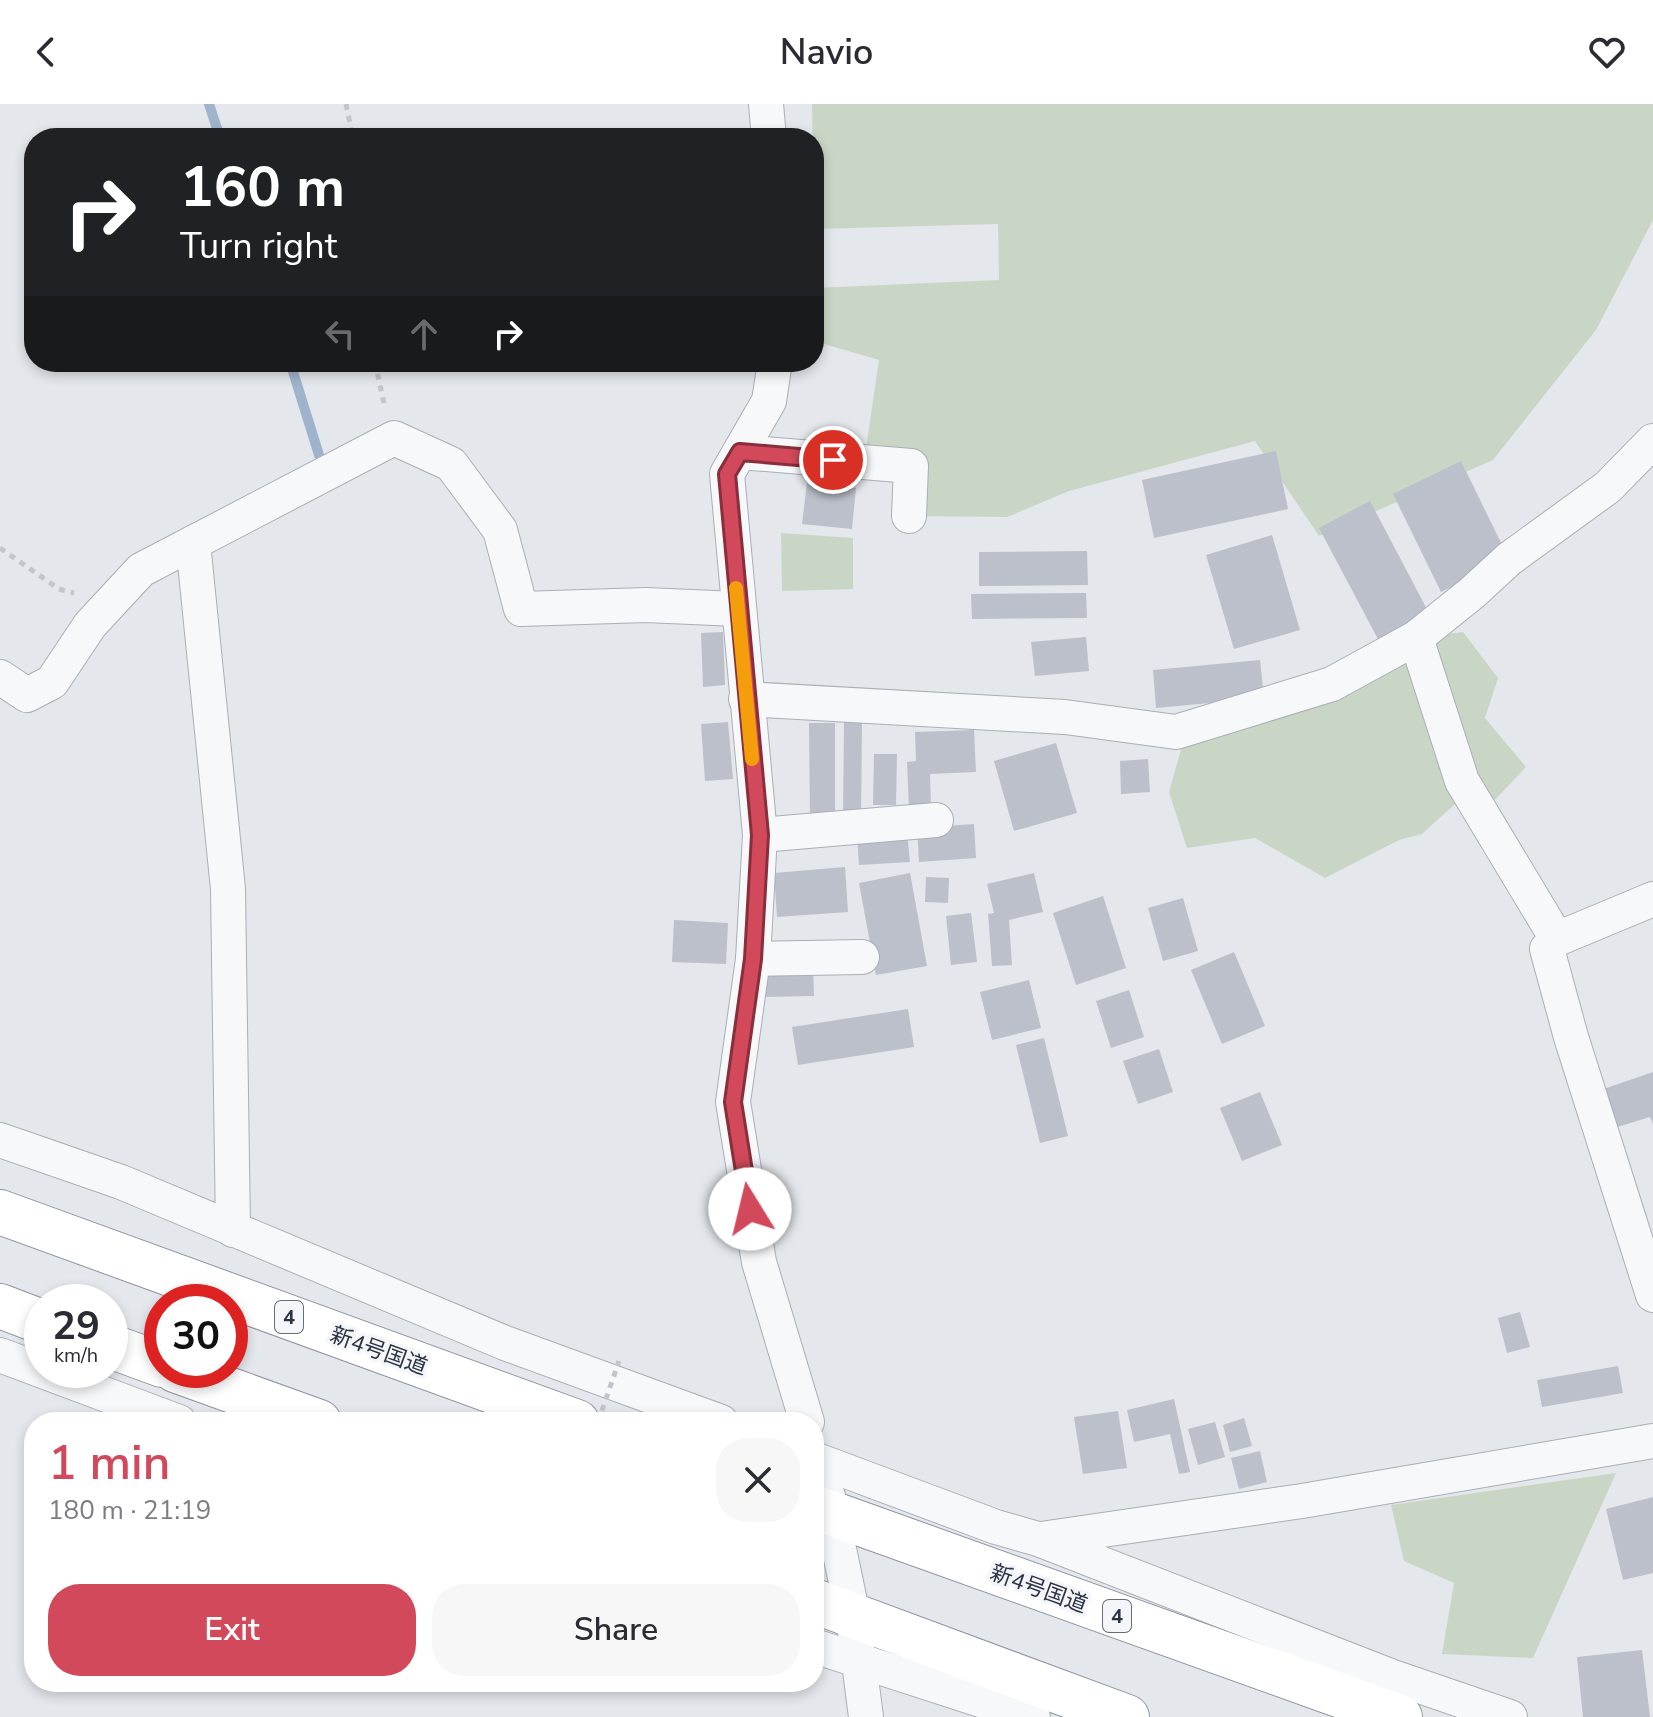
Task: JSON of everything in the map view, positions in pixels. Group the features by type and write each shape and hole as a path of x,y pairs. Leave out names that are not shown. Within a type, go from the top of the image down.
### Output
{"highway":[{"name":"新4号国道","path":"0,1212 550,1412"},
{"path":"0,1306 24,1315"},
{"path":"225,1388 291,1412"},
{"name":"新4号国道","path":"824,1511 1400,1717"},
{"path":"834,1608 1127,1717"}],"street":[{"path":"766,104 768,128"},
{"path":"773,372 769,401 727,474 760,835 753,959 733,1102 759,1262 804,1412"},
{"path":"0,677 27,695 52,682 90,625 141,570 394,438 451,464 500,530 521,609 646,605 737,609"},
{"path":"746,699 1065,717 1176,732 1332,684 1416,638 1509,559 1608,487 1653,441"},
{"path":"740,452 911,466 909,516"},
{"path":"193,543 228,889 233,1230"},
{"path":"1416,638 1462,781 1557,939"},
{"path":"760,835 936,820"},
{"path":"1653,899 1557,939 1547,949 1571,1037 1653,1295"},
{"path":"753,959 862,957"},
{"path":"0,1140 121,1182 505,1343 694,1412"},
{"path":"0,1355 152,1412"},
{"path":"1038,1539 1302,1501 1653,1441"},
{"path":"824,1458 996,1527 1038,1539 1393,1677 1510,1717"},
{"path":"824,1520 834,1608 861,1662 866,1717"},
{"path":"824,1649 1033,1717"}],"path":[{"path":"346,104 351,128"},
{"path":"377,372 392,441"},
{"path":"0,548 59,589 109,603"},
{"path":"601,1412 619,1361"}],"green space":[{"path":"812,104 1653,104 1653,220 1596,330 1493,460 1319,536 1255,441 1069,491 1007,517 909,516 910,466 864,462 879,360 824,344 824,288 999,280 998,224 824,229 824,128 812,128"},
{"path":"781,533 853,538 853,589 782,591"},
{"path":"1463,632 1498,678 1485,718 1526,767 1490,805 1468,792 1422,834 1399,840 1325,878 1255,838 1187,848 1169,792 1187,728 1416,638"},
{"path":"1616,1473 1533,1658 1442,1654 1454,1583 1404,1561 1391,1505"}],"building":[{"path":"1276,451 1288,509 1154,538 1142,480"},
{"path":"1461,461 1509,559 1441,592 1393,494"},
{"path":"807,483 856,488 852,529 802,524"},
{"path":"1370,501 1430,615 1379,641 1319,528"},
{"path":"1272,535 1300,630 1234,649 1206,555"},
{"path":"1087,551 1088,585 979,586 979,552"},
{"path":"1086,593 1087,618 972,619 971,594"},
{"path":"723,632 725,685 703,687 701,633"},
{"path":"1086,637 1089,671 1035,676 1031,642"},
{"path":"1260,660 1264,698 1156,708 1153,670"},
{"path":"728,722 733,779 705,781 701,724"},
{"path":"844,722 862,723 861,820 843,819"},
{"path":"809,723 835,723 835,823 810,823"},
{"path":"974,730 976,772 930,774 931,807 909,808 907,762 916,761 915,732"},
{"path":"1056,743 1077,813 1014,831 994,761"},
{"path":"874,754 897,754 896,805 873,805"},
{"path":"1148,759 1150,792 1121,794 1120,761"},
{"path":"974,824 976,858 919,862 917,828"},
{"path":"907,832 910,862 859,865 857,835"},
{"path":"845,867 848,912 777,917 774,873"},
{"path":"910,873 927,966 876,975 859,883"},
{"path":"1034,873 1043,912 1009,920 1012,965 992,966 988,914 994,913 987,884"},
{"path":"926,877 949,878 948,903 925,902"},
{"path":"1103,896 1126,968 1076,985 1053,913"},
{"path":"1183,898 1198,951 1163,961 1148,908"},
{"path":"971,913 977,962 951,965 946,916"},
{"path":"674,920 728,923 726,964 672,962"},
{"path":"1234,952 1265,1026 1222,1044 1191,970"},
{"path":"813,969 814,996 761,997 760,970"},
{"path":"1029,980 1041,1028 992,1040 980,992"},
{"path":"1129,990 1144,1037 1111,1048 1096,1001"},
{"path":"908,1009 914,1047 798,1065 792,1027"},
{"path":"1044,1038 1068,1136 1040,1143 1016,1045"},
{"path":"1159,1049 1173,1092 1138,1104 1123,1061"},
{"path":"1653,1072 1653,1124 1650,1117 1601,1132 1589,1094"},
{"path":"1260,1092 1282,1145 1242,1161 1220,1108"},
{"path":"1520,1312 1530,1347 1507,1353 1498,1318"},
{"path":"1618,1366 1623,1393 1542,1407 1537,1380"},
{"path":"1174,1399 1190,1472 1179,1474 1170,1434 1134,1442 1127,1410"},
{"path":"1118,1411 1127,1468 1083,1474 1074,1417"},
{"path":"1244,1418 1252,1446 1230,1452 1223,1425"},
{"path":"1215,1422 1225,1457 1198,1465 1188,1429"},
{"path":"1260,1451 1267,1482 1239,1489 1231,1458"},
{"path":"1653,1497 1653,1573 1623,1580 1606,1509"},
{"path":"1642,1650 1650,1717 1583,1717 1577,1657"}],"waterway":[{"path":"209,104 217,128"},
{"path":"293,372 319,455"}],"slow traffic":[{"path":"736,588 752,759"}],"route":[{"path":"750,1209 733,1102 753,959 760,835 727,474 740,452 833,460"}]}
